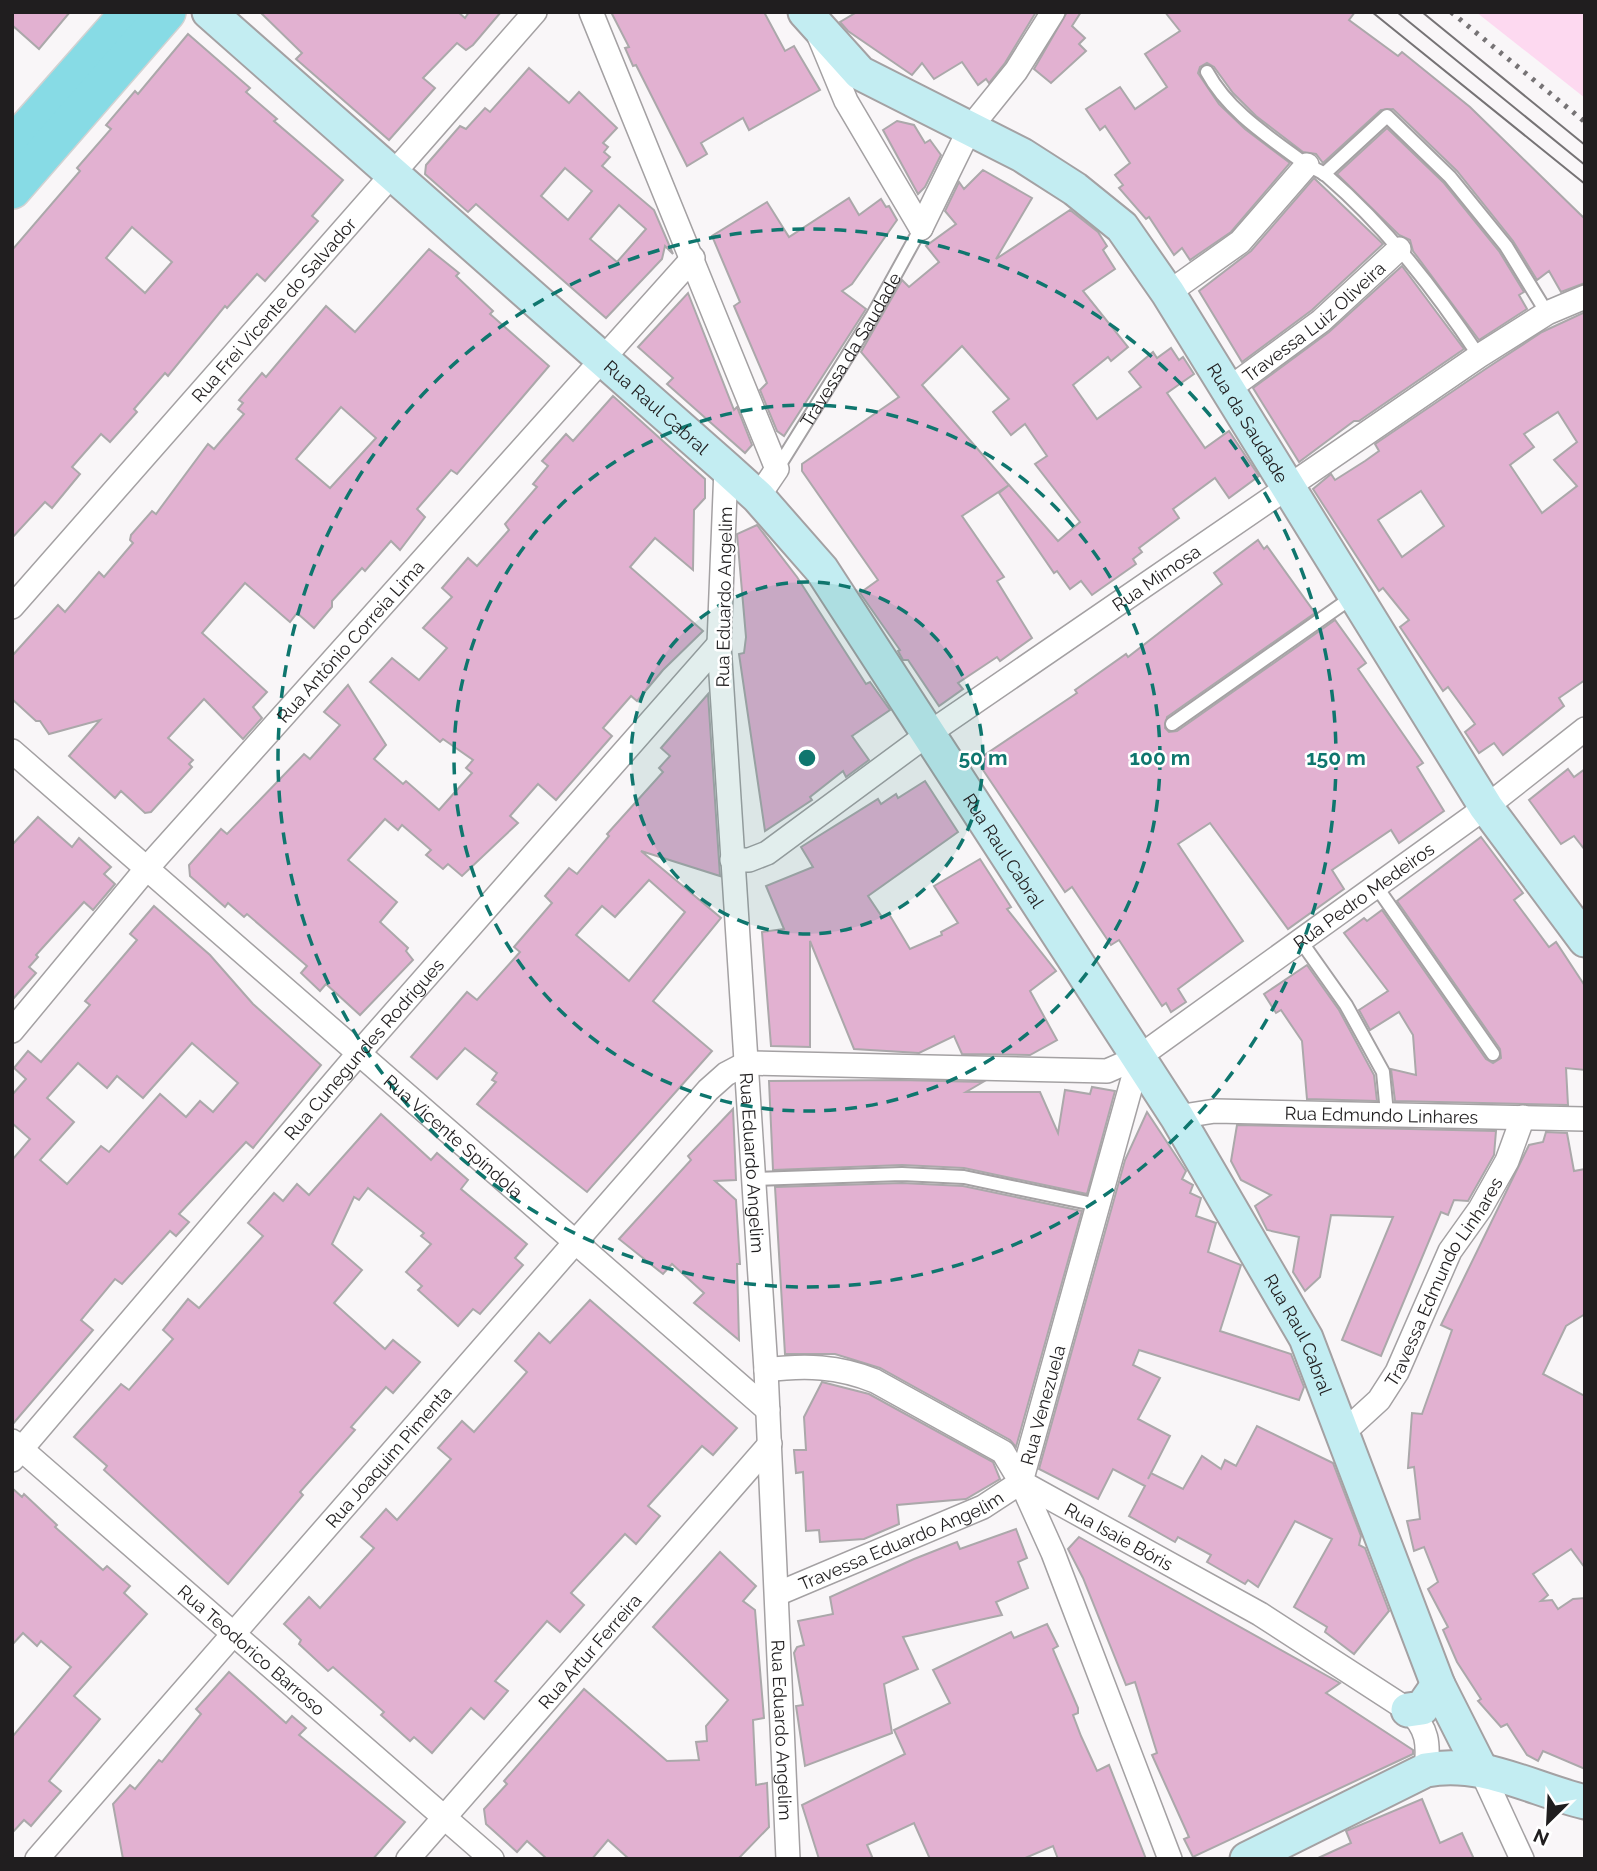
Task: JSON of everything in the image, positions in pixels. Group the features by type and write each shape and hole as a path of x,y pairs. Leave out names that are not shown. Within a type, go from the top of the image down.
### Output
{"main road":[{"path":"12,146 130,12"},
{"path":"12,190 167,12"},
{"name":"Rua Raul Cabral","path":"209,12 758,497 822,570 1177,1117 1306,1338 1438,1685 1480,1768"},
{"name":"Rua da Saudade","path":"810,19 860,73 1022,155 1075,189 1122,227 1168,293 1226,391 1486,807 1585,940"},
{"path":"1408,1710 1422,1708 1438,1685"},
{"path":"1247,1859 1426,1770 1443,1767 1480,1768 1585,1802"}],"street":[{"name":"Rua Frei Vicente do Salvador","path":"12,607 535,12"},
{"path":"590,12 693,258 777,469"},
{"name":"Travessa da Saudade","path":"920,228 970,128 1016,71 1053,12"},
{"path":"810,19 846,101 920,228"},
{"path":"1168,293 1240,242 1316,169"},
{"name":"Travessa Luiz Oliveira","path":"1226,391 1295,343 1365,283 1399,249"},
{"name":"Rua Antônio Correia Lima","path":"12,1031 147,868 693,258"},
{"name":"Rua Mimosa","path":"732,860 749,860 767,853 928,734 1479,356 1546,313 1585,297"},
{"name":"Rua Eduardo Angelim","path":"726,468 719,644 770,1444 784,1855"},
{"name":"Rua Eduardo Angelim","path":"758,497 777,469"},
{"name":"Rua Cunegundes Rodrigues","path":"15,1450 719,644"},
{"name":"Rua Pedro Medeiros","path":"1139,1057 1486,807 1585,729"},
{"name":"Rua Vicente Spíndola","path":"12,751 768,1410"},
{"path":"747,1063 1107,1071 1139,1057"},
{"name":"Rua Venezuela","path":"1139,1057 1021,1482 1054,1553 1170,1859"},
{"name":"Rua Joaquim Pimenta","path":"37,1859 708,1090 726,1074 747,1063"},
{"name":"Rua Edmundo Linhares","path":"1177,1117 1215,1111 1523,1117 1561,1121 1585,1119"},
{"name":"Travessa Edmundo Linhares","path":"1343,1433 1379,1400 1397,1372 1450,1251 1480,1209 1507,1161 1523,1117"},
{"path":"766,1370 801,1365 823,1367 853,1372 875,1381 1003,1452 1021,1482"},
{"name":"Rua Artur Ferreira","path":"408,1859 770,1444"},
{"name":"Rua Teodorico Barroso","path":"15,1450 492,1859"},
{"name":"Travessa Eduardo Angelim","path":"777,1594 983,1507 1021,1482"},
{"name":"Rua Isaie Bóris","path":"1021,1482 1260,1614 1408,1710 1419,1720 1427,1734 1426,1770"},
{"path":"1480,1768 1522,1859"}],"lane":[{"path":"1208,72 1220,95 1316,169 1390,236 1443,301 1479,356"},
{"path":"1316,169 1387,116 1450,177 1498,236 1546,313"},
{"name":"Travessa da Saudade","path":"777,469 873,315 920,228"},
{"path":"1172,724 1354,595"},
{"path":"1376,886 1493,1054"},
{"path":"1300,940 1346,1005 1383,1072 1387,1114"},
{"path":"754,1180 902,1174 964,1177 1098,1205"}],"shaded area":[{"path":"1476,12 1585,12 1585,98"}],"building":[{"path":"12,12 70,12 39,49 12,25"},
{"path":"260,12 458,12 465,18 469,12 501,12 473,45 466,50 457,43 423,78 435,88 389,140 296,59 302,53"},
{"path":"611,12 764,12 785,51 794,46 820,90 749,130 743,118 701,143 707,154 687,166 636,65 633,66 625,48 629,47"},
{"path":"857,12 1036,12 1005,63 989,83 986,79 978,85 962,62 934,79 922,63 912,75 848,31 840,22"},
{"path":"1067,12 1081,12 1072,26 1085,38 1079,44 1086,51 1051,83 1034,69"},
{"path":"1165,12 1355,12 1349,20 1398,56 1402,52 1470,107 1585,219 1585,283 1561,292 1549,271 1537,280 1513,241 1457,171 1393,109 1381,110 1323,163 1316,154 1303,152 1256,116 1233,93 1214,67 1207,63 1200,67 1198,73 1219,104 1245,129 1290,163 1231,232 1190,260 1182,248 1174,255 1149,217 1146,219 1119,188 1123,185 1115,175 1130,163 1105,126 1100,130 1086,109 1120,87 1135,109 1167,87 1145,54 1180,31"},
{"path":"188,34 250,88 246,92 277,119 274,121 343,180 312,216 318,221 265,281 257,274 227,308 225,306 168,376 165,373 134,409 137,412 110,442 101,434 72,467 80,474 52,508 45,502 12,538 12,250 80,171 77,168 111,129 106,125 135,91 138,94","holes":["132,227 172,262 145,293 106,258"]},
{"path":"529,68 569,103 579,92 617,128 603,143 608,147 604,152 610,157 602,166 654,210 673,254 665,246 662,259 606,318 476,204 468,212 425,174 426,165 460,126 466,129 485,108 490,112","holes":["565,168 592,191 568,220 541,196","619,205 646,229 617,262 590,239"]},
{"path":"897,121 914,125 925,143 930,140 941,155 925,187 918,194 883,130"},
{"path":"1387,128 1444,183 1499,251 1524,292 1519,295 1527,309 1479,340 1413,251 1410,240 1399,235 1337,174"},
{"path":"983,170 1032,198 996,259 1070,210 1098,232 1107,246 1103,250 1115,269 1083,291 1128,347 1111,361 1108,357 1073,385 1097,419 1141,387 1129,372 1153,352 1157,358 1171,348 1179,360 1183,357 1194,374 1167,393 1205,448 1229,431 1259,476 1229,498 1215,478 1173,509 1179,518 1139,548 1142,552 1133,559 1136,564 1092,595 1081,581 1070,589 1057,571 1054,573 999,493 1009,485 962,516 1004,577 997,581 1032,638 1000,661 997,657 958,683 963,689 939,706 908,660 903,660 898,651 900,650 860,593 878,580 802,471 802,464 899,397 861,352 902,280 909,287 939,262 926,246 956,224 945,211 959,182 964,189","holes":["962,346 1009,399 993,412 1011,435 1025,424 1047,456 1035,464 1080,522 1058,541 922,385"]},
{"path":"1314,178 1383,244 1312,310 1242,362 1199,291 1251,251"},
{"path":"849,198 859,215 881,199 886,207 889,206 897,220 852,284 842,291 866,309 784,436 777,431 760,390 767,383 734,306 740,302 712,236 767,202 789,237"},
{"path":"429,249 459,273 456,276 493,311 490,314 549,366 457,474 451,470 417,509 425,517 400,550 391,541 365,571 362,568 332,601 332,607 314,628 297,613 290,622 245,583 202,633 267,692 253,707 262,718 243,739 204,699 168,738 193,760 189,764 192,767 151,812 145,813 121,791 115,798 69,756 100,720 49,734 40,721 36,721 12,699 12,656 58,605 65,612 99,572 104,577 133,543 130,540 131,535 152,511 156,514 208,444 214,449 244,414 238,409 243,403 239,400 262,373 266,377 326,306 355,332","holes":["341,407 376,438 330,488 296,459"]},
{"path":"1402,266 1464,349 1359,421 1354,421 1299,462 1253,388 1329,332"},
{"path":"688,293 734,410 737,407 752,445 745,453 667,384 673,378 638,347"},
{"path":"1585,312 1585,680 1559,698 1564,706 1503,755 1494,743 1479,753 1465,732 1475,724 1448,687 1443,691 1400,627 1409,620 1383,588 1379,591 1313,489 1331,474 1335,480 1365,461 1379,451 1375,444 1542,332","holes":["1558,412 1577,442 1554,460 1577,486 1542,513 1510,465 1534,447 1524,434","1421,491 1444,526 1402,557 1378,520"]},
{"path":"613,396 705,479 705,498 694,510 693,570 655,538 630,567 703,631 663,670 637,701 631,696 603,728 612,736 556,800 538,784 510,816 518,823 462,876 448,864 443,869 426,855 431,850 402,825 398,830 385,819 348,860 397,902 380,922 408,948 406,951 413,960 360,1015 326,984 320,991 301,973 307,966 247,914 244,917 228,903 225,907 190,876 189,865 221,829 227,834 304,754 310,759 340,725 324,712 348,685 386,745 374,759 403,784 406,781 439,810 472,773 466,768 473,760 443,739 440,742 370,682 392,658 419,680 447,648 423,628 452,597 442,588 468,558 477,566 509,530 505,524 537,487 533,484 548,466 542,461 566,434 573,441"},
{"path":"757,525 797,577 866,684 870,682 890,710 852,736 869,760 846,777 843,771 810,797 812,800 765,831 739,654 744,653 746,637 737,534"},
{"path":"1258,540 1264,549 1267,546 1315,613 1167,717 1165,728 1169,732 1177,731 1335,620 1366,663 1358,669 1423,763 1417,767 1444,811 1399,843 1391,830 1332,870 1344,889 1288,929 1210,823 1178,844 1243,941 1178,989 1186,1002 1171,1012 1166,1003 1162,1006 1119,940 1111,945 1072,887 1065,892 979,764 985,759 983,756 1077,693 1075,690 1126,654 1128,657 1222,584 1214,573"},
{"path":"708,694 720,876 641,851 721,918 653,1001 712,1051 587,1192 477,1104 496,1082 492,1080 497,1073 465,1048 437,1079 411,1057 467,992 477,1000 520,952 514,947 552,903 545,896 569,868 577,874 609,836 607,834 663,772 659,768 670,756 661,748","holes":["649,880 685,912 629,981 576,935 602,906 615,917"]},
{"path":"1568,769 1574,777 1585,769 1585,850 1574,836 1561,844 1529,800"},
{"path":"925,781 958,832 868,896 882,917 889,914 910,949 942,935 941,932 958,923 934,886 980,859 1011,907 1007,909 1056,971 1030,991 1057,1040 1030,1055 962,1054 954,1036 919,1053 854,1049 810,941 810,1047 771,1046 762,932 784,929 766,886 813,867 801,847 878,799 881,804 896,794 898,798"},
{"path":"38,817 72,847 79,838 111,867 104,874 115,884 93,910 84,902 36,955 38,957 29,967 36,973 12,1000 12,845"},
{"path":"1481,837 1523,893 1514,900 1549,947 1556,942 1585,986 1585,1070 1566,1068 1568,1105 1395,1101 1391,1069 1416,1075 1413,1035 1399,1012 1370,1030 1359,1010 1388,991 1344,933 1364,918 1367,921 1382,910 1486,1059 1493,1063 1501,1058 1500,1049 1397,901"},
{"path":"154,906 210,955 253,1004 321,1065 253,1148 246,1142 179,1214 189,1222 176,1236 170,1231 122,1284 115,1279 81,1320 93,1330 12,1425 12,1160 30,1139 12,1123 12,1095 26,1079 14,1068 28,1051 41,1062 90,1005 85,1001 137,940 130,934","holes":["192,1043 238,1083 213,1112 200,1101 186,1117 160,1094 109,1152 101,1146 67,1184 40,1160 74,1122 47,1098 78,1063 107,1088 117,1076 143,1098"]},
{"path":"1307,965 1339,1010 1374,1075 1377,1101 1307,1099 1302,1041 1281,1010 1276,1013 1264,994"},
{"path":"769,1081 983,1082 966,1092 1040,1092 1058,1133 1065,1090 1090,1094 1092,1087 1115,1091 1087,1194 964,1168 902,1165 773,1170"},
{"path":"733,1109 736,1180 715,1181 736,1200 740,1264 737,1264 739,1340 694,1303 704,1293 672,1264 663,1274 619,1239 691,1160 688,1156"},
{"path":"1147,1112 1186,1171 1182,1179 1193,1185 1190,1193 1201,1198 1196,1216 1216,1223 1208,1252 1241,1265 1220,1331 1291,1354 1304,1387 1299,1400 1139,1350 1133,1365 1160,1378 1138,1419 1170,1436 1151,1473 1183,1489 1202,1456 1221,1469 1225,1460 1236,1466 1257,1426 1333,1463 1361,1536 1359,1545 1365,1548 1389,1611 1354,1654 1325,1632 1327,1627 1294,1607 1332,1539 1295,1521 1258,1587 1248,1580 1245,1584 1207,1562 1211,1555 1178,1537 1175,1542 1129,1516 1145,1486 1113,1469 1098,1499 1039,1469 1125,1160"},
{"path":"381,1114 431,1160 437,1153 468,1180 461,1189 527,1244 515,1258 523,1265 480,1314 473,1309 458,1326 418,1290 422,1286 406,1272 431,1244 421,1236 424,1233 368,1188 359,1200 354,1197 332,1244 362,1270 334,1303 385,1349 393,1340 420,1362 393,1393 386,1387 351,1427 355,1430 300,1492 303,1495 228,1584 104,1470 107,1466 74,1437 121,1384 129,1390 173,1339 163,1330 188,1299 199,1308 263,1236 248,1223 274,1193 283,1201 297,1184 309,1195"},
{"path":"1237,1125 1496,1131 1494,1155 1468,1201 1454,1200 1448,1215 1441,1212 1381,1356 1342,1340 1393,1217 1331,1215 1320,1277 1305,1291 1293,1272 1299,1237 1267,1230 1255,1206 1271,1195 1241,1180 1231,1161"},
{"path":"1546,1132 1567,1133 1574,1171 1585,1169 1585,1314 1566,1326 1543,1374 1585,1396 1585,1568 1571,1549 1533,1574 1548,1595 1541,1601 1552,1600 1558,1609 1573,1599 1585,1598 1585,1769 1543,1751 1538,1761 1527,1755 1507,1724 1501,1727 1478,1701 1481,1699 1457,1662 1443,1630 1448,1627 1428,1589 1438,1582 1424,1547 1414,1551 1407,1521 1420,1519 1414,1467 1408,1468 1412,1413 1422,1414 1452,1330 1441,1325 1529,1145 1543,1142"},
{"path":"902,1183 963,1186 1082,1211 1016,1447 1010,1440 880,1368 835,1354 785,1354 775,1187"},
{"path":"590,1300 737,1428 713,1455 702,1446 648,1506 660,1516 636,1544 625,1534 571,1593 584,1605 560,1632 547,1621 495,1681 508,1691 484,1719 471,1708 432,1753 414,1737 410,1741 381,1715 384,1712 333,1667 328,1671 299,1644 301,1640 284,1624 309,1597 320,1608 374,1548 361,1537 386,1509 397,1520 451,1459 438,1448 462,1421 474,1432 527,1372 515,1361 539,1333 550,1343"},
{"path":"822,1382 869,1394 993,1462 1000,1479 966,1499 897,1505 899,1524 864,1539 820,1542 819,1530 806,1531 803,1472 796,1473 794,1450 806,1450 804,1417"},
{"path":"12,1488 22,1497 24,1494 57,1525 55,1527 103,1570 107,1566 130,1586 124,1593 147,1614 74,1696 100,1719 49,1781 61,1791 31,1826 24,1820 12,1833 12,1737 71,1667 41,1641 37,1646 23,1633 12,1645"},
{"path":"1016,1529 1027,1558 1018,1562 1028,1588 996,1602 1002,1615 903,1637 918,1669 884,1684 892,1733 805,1766 796,1706 803,1705 794,1653 797,1647 804,1645 798,1621 833,1614 830,1597 914,1559 957,1542 960,1549"},
{"path":"1079,1537 1340,1683 1326,1693 1413,1750 1413,1754 1193,1857 1184,1839 1189,1837 1152,1755 1157,1753 1135,1682 1126,1685 1083,1578 1068,1549"},
{"path":"720,1552 756,1586 743,1601 755,1610 764,1718 753,1720 756,1785 767,1783 769,1827 738,1859 629,1859 608,1840 592,1859 547,1859 527,1841 517,1852 486,1824 484,1809 507,1784 504,1781 584,1689 667,1761 699,1760 696,1742 707,1741 706,1726 728,1700 653,1627"},
{"path":"1047,1624 1058,1646 1053,1649 1054,1652 1078,1708 1078,1713 1073,1715 1081,1736 1097,1771 1109,1765 1146,1859 1058,1859 1053,1846 1023,1859 930,1859 914,1823 867,1845 873,1859 819,1859 802,1805 905,1754 894,1730 950,1703 933,1670 1011,1632 1014,1638"},
{"path":"229,1672 286,1723 292,1716 306,1728 299,1735 405,1822 373,1859 123,1859 113,1804 130,1785 135,1789 159,1760 162,1762 201,1714 196,1709"},
{"path":"1422,1799 1440,1843 1462,1833 1474,1859 1316,1859 1351,1843 1346,1831"}],"tram line":[{"path":"1372,12 1585,184"},
{"path":"1397,12 1585,165"},
{"path":"1422,12 1585,145"}],"railway":[{"path":"1451,12 1585,122"}]}
